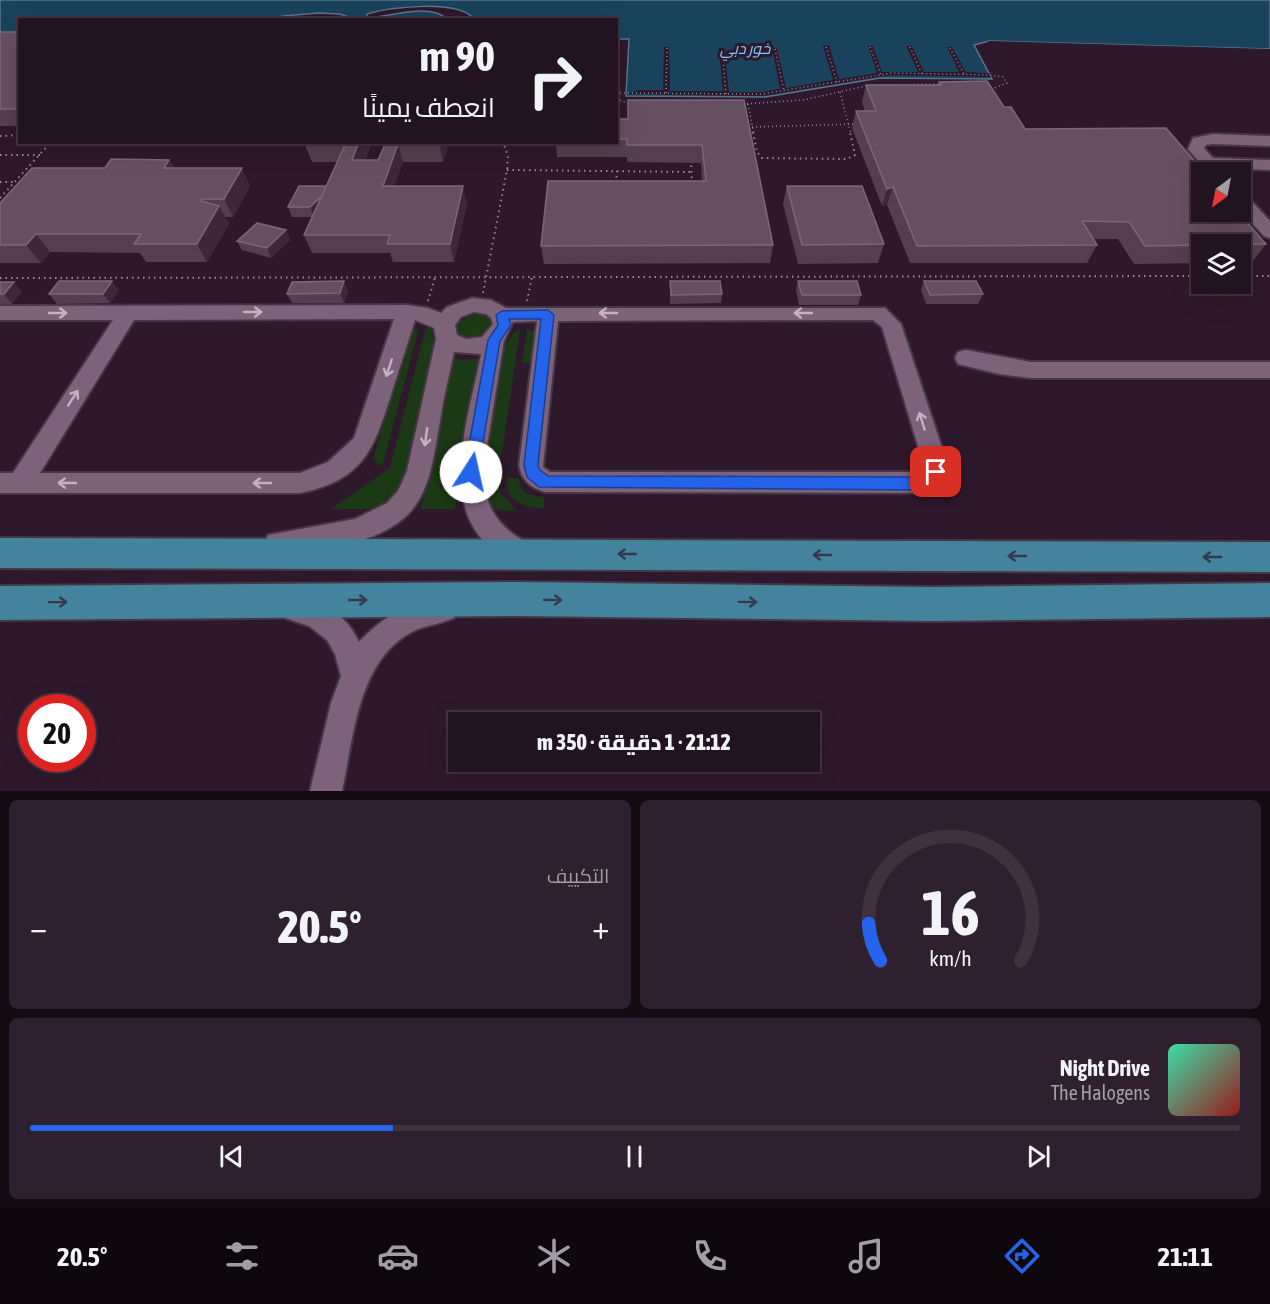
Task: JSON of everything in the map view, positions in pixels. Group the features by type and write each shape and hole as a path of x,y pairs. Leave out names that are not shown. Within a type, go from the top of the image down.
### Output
{"main road":[{"path":"0,553 1270,557"},
{"path":"0,603 519,599 933,604 1264,602"}],"street":[{"path":"1211,162 1205,148 1214,142 1225,140 1270,141"},
{"path":"1251,166 1270,165"},
{"path":"1251,211 1270,232"},
{"path":"204,553 358,530 381,520 401,506 415,489 422,470 445,331 454,312 481,305 490,307 502,315 871,313 884,316 891,324 936,466 934,478 921,483 545,483 532,472 531,465 548,315"},
{"path":"0,313 416,313 445,331 460,346 469,348 494,340"},
{"path":"10,483 129,313"},
{"path":"10,483 300,483 327,476 350,458 364,442 416,313"},
{"path":"502,315 504,325 494,340 471,472 471,492 476,510 487,528 503,543 523,554"},
{"path":"966,358 999,366 1031,370 1270,370"},
{"path":"326,791 355,674 366,655 381,638 398,625 417,615 519,599"},
{"path":"203,601 316,614 332,623 344,637 351,654 355,674"}],"path":[{"path":"826,46 837,82"},
{"path":"870,47 881,75"},
{"path":"910,47 922,74"},
{"path":"666,93 667,48"},
{"path":"950,48 964,74"},
{"path":"722,49 726,94"},
{"path":"775,49 784,91"},
{"path":"618,91 762,94 881,75 964,74 1003,77 1006,83 1001,87 984,91"},
{"path":"912,83 917,93"},
{"path":"736,104 803,100 871,85 945,84"},
{"path":"748,104 757,153 762,158 841,159 855,155 840,92"},
{"path":"618,100 624,103 640,104"},
{"path":"752,127 860,124"},
{"path":"0,136 18,135"},
{"path":"0,198 49,144"},
{"path":"481,305 507,170 508,156 504,144"},
{"path":"0,155 40,155"},
{"path":"691,160 693,193"},
{"path":"507,170 692,172"},
{"path":"616,171 616,193"},
{"path":"0,182 15,182"},
{"path":"0,278 1191,276"},
{"path":"1251,276 1270,276"},
{"path":"416,313 435,277"},
{"path":"525,315 532,277"}],"green space":[{"path":"470,315 484,316 492,321 494,324 489,337 458,340 454,326"},
{"path":"419,327 381,466 373,460 408,334"},
{"path":"426,327 431,329 435,345 415,452 392,509 331,509 390,468"},
{"path":"527,328 536,333 533,363 522,363"},
{"path":"520,330 498,480 500,492 517,511 484,509 479,484 504,347 515,331"},
{"path":"454,358 467,360 482,358 455,509 421,509"},
{"path":"507,478 519,478 523,491 544,497 544,508 529,507 512,498 507,486"}],"water":[{"name":"خور دبي","path":"0,0 1270,0 1270,49 989,41 974,45 992,79 880,78 765,97 626,96 629,39 618,39 618,18 473,18 454,9 424,6 378,11 367,14 367,18 319,13 278,18 18,18 18,34 0,34"},
{"name":"خور دبي","path":"420,11 440,14 446,18 367,18"}],"pier":[{"path":"989,41 1270,49 1270,52 986,44"},
{"path":"829,45 839,79 877,73 868,46 873,46 882,72 918,72 906,46 912,46 924,72 959,72 947,47 952,47 966,72 989,73 991,77 890,75 763,96 626,94 640,90 663,90 664,47 669,47 670,91 723,91 719,48 724,48 729,92 762,92 780,89 772,48 777,48 786,88 833,80 823,46"}],"building":[{"path":"0,32 18,32 18,109 0,109"},
{"path":"987,81 1004,107 1011,107 1025,129 1166,128 1195,162 1191,162 1191,222 1247,222 1266,244 1251,244 1251,234 1191,234 1191,245 1145,246 1129,222 1082,221 1097,245 917,246 893,187 887,189 856,111 876,111 866,85 941,85 939,82"},
{"path":"628,100 744,100 773,245 541,246 548,181 706,181 702,145 627,145 627,139 618,139 618,119 628,119"},
{"path":"358,144 352,160 378,160 385,144 398,144 383,186 463,186 450,244 387,244 390,235 304,235 345,145 305,145"},
{"path":"111,159 169,160 164,168 242,168 224,199 202,199 201,201 219,206 197,244 134,244 141,234 36,234 26,245 0,245 0,203 32,168 105,168"},
{"path":"299,186 326,186 322,196 310,207 288,207"},
{"path":"787,186 862,186 884,244 802,245"},
{"path":"257,223 286,230 267,248 237,241"},
{"path":"59,281 112,281 103,294 49,294"},
{"path":"344,281 340,293 287,294 292,282"},
{"path":"670,281 720,281 722,294 671,295"},
{"path":"798,281 857,281 861,295 802,295"},
{"path":"924,281 976,281 983,294 930,295"},
{"path":"0,282 14,282 4,294 0,294"}],"route":[{"path":"471,472 494,340 503,331 502,315 548,315 531,465 532,472 545,483 921,483 929,482 934,478 936,472"}]}
